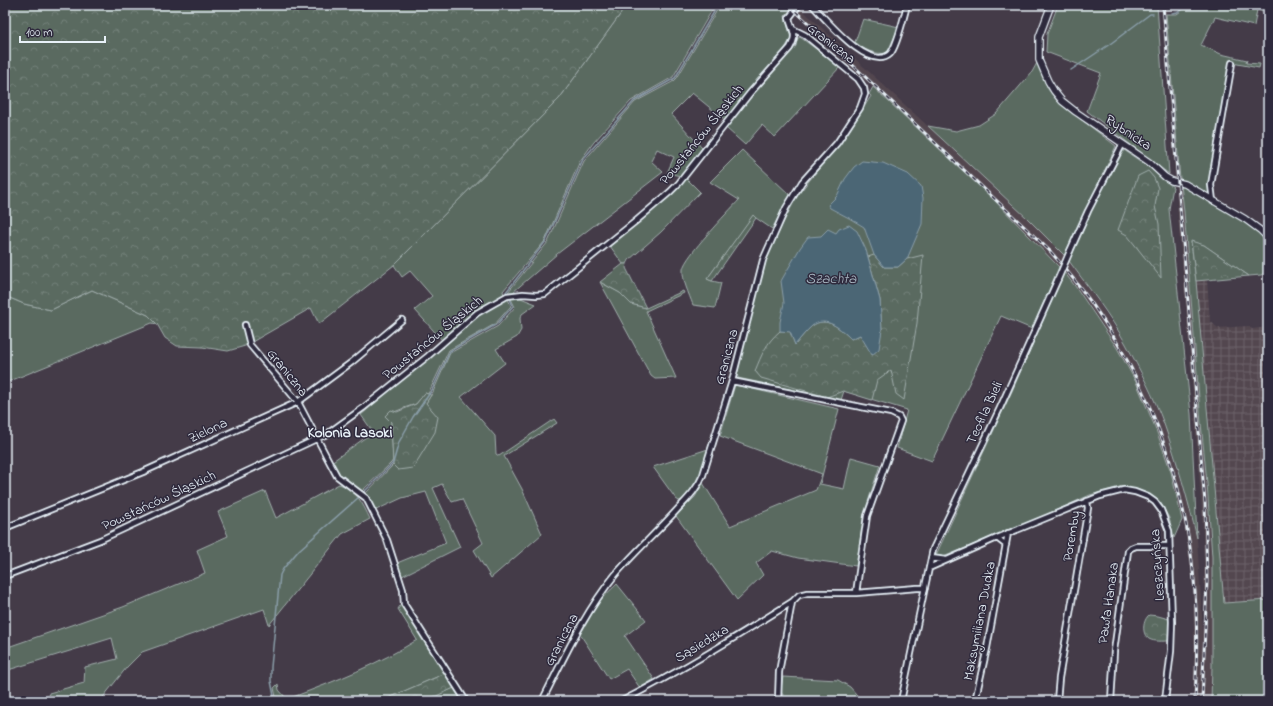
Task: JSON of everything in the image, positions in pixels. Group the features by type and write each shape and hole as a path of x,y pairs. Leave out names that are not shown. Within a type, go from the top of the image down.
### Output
{"street":[{"name":"Powstańców Śląskich","path":"5,576 100,540 327,434 363,408 428,356 477,313 507,296 545,294 679,183 742,103 790,48 795,36 789,18 799,5"},
{"path":"812,5 848,42 868,56 878,58 885,57 893,50 907,5"},
{"name":"Rybnicka","path":"1052,5 1039,37 1038,49 1040,63 1054,91 1067,105 1122,145 1149,162 1168,179 1185,184 1251,223 1268,238"},
{"name":"Graniczna","path":"542,701 577,633 600,596 630,558 665,523 699,484 703,476 732,381 763,260 774,232 786,208 802,182 837,143 857,113 864,99 864,88 858,80 805,35 793,29"},
{"path":"1213,201 1211,185 1232,63"},
{"name":"Teofila Bieli","path":"901,701 933,549 1000,408 1088,211 1122,145"},
{"name":"Zielona","path":"5,528 143,472 298,402 352,362 402,320"},
{"name":"Graniczna","path":"245,325 250,345 298,402 337,476 366,498 387,540 403,590 404,604 466,701"},
{"path":"732,381 891,413 898,417 901,421 867,516 856,592"},
{"name":"Leszczyńska","path":"1087,501 1124,490 1135,492 1148,497 1157,504 1164,516 1168,531 1172,617 1172,644 1165,701"},
{"name":"Poremby","path":"929,568 1008,533 1087,501 1088,508 1059,678 1058,701"},
{"name":"Maksymiliana Dudka","path":"975,701 987,648 1008,533"},
{"name":"Maksymiliana Dudka","path":"997,538 1006,545"},
{"name":"Pawła Hanaka","path":"1111,701 1114,651 1128,551 1136,546 1169,546"},
{"path":"931,558 946,560"},
{"name":"Sąsiedzka","path":"622,701 666,679 792,602 799,595 807,593 925,588"},
{"path":"778,701 779,672 792,602"}],"shaded area":[{"path":"787,5 797,5 1027,218 1065,256 1059,267 994,200 887,101"},
{"path":"1161,5 1166,5 1207,483 1212,557 1211,701 1193,701 1193,584 1185,530 1171,472 1155,427 1136,382 1117,348 1064,272 1069,261 1125,343 1164,424 1197,539 1203,631 1204,567 1202,513"},
{"path":"1207,280 1210,321 1218,328 1248,326 1252,329 1268,327 1268,600 1224,603 1196,281"}],"green space":[{"path":"5,5 627,5 559,99 394,265 319,324 311,308 245,346 228,351 202,347 177,346 165,338 157,324 148,315 92,290 51,310 24,304 5,296"},
{"path":"627,5 715,5 673,77 631,101 594,142 580,161 545,241 503,291 504,295 481,307 442,340 415,310 432,296 410,271 402,277 394,265 559,99"},
{"path":"720,5 787,5 791,9 785,16 791,38 781,55 725,120 692,93 671,114 702,148 681,176 667,173 674,157 657,149 651,161 663,172 557,254 513,292 508,292 548,242 584,161 635,102 677,78"},
{"path":"1058,5 1157,5 1169,174 1087,111 1101,73 1046,52 1047,34"},
{"path":"1189,5 1268,5 1268,13 1257,10 1254,26 1215,17 1201,45 1221,54 1247,60 1246,63 1260,64 1259,68 1232,63 1211,196 1180,179 1166,14 1177,14"},
{"path":"863,19 899,27 887,53 870,51 855,42"},
{"path":"800,37 840,67 775,137 762,125 745,145 726,128 748,100 796,46 797,39"},
{"path":"1037,63 1048,89 1057,101 1116,146 1065,256 1027,218 928,126 956,131 979,125 996,114 1032,72"},
{"path":"873,87 994,200 1059,267 1032,329 1001,316 932,461 897,448 907,410 844,391 841,400 738,378 737,372 766,256 797,196 849,131 871,96 869,94"},
{"path":"742,150 790,195 772,229 753,216 707,279 721,283 715,308 693,305 686,287 683,269 691,254 739,200 710,182"},
{"path":"1124,150 1146,165 1173,187 1169,209 1191,414 1197,538 1173,452 1164,424 1151,394 1120,333 1069,261 1087,218"},
{"path":"1148,171 1154,178 1158,188 1155,206 1159,224 1161,278 1127,235 1118,230 1138,176"},
{"path":"686,178 700,192 661,232 629,260 627,264 623,264 610,246 675,191"},
{"path":"1181,185 1253,227 1268,242 1268,271 1261,275 1249,276 1204,245 1191,242 1196,281 1224,603 1268,600 1268,701 1211,701 1212,557"},
{"path":"753,215 756,218 712,281 707,279"},
{"path":"1191,241 1204,245 1249,276 1196,281"},
{"path":"874,255 884,267 898,267 907,259 923,255 917,323 904,400 896,394 891,370 877,380 872,400 843,391 827,397 761,378 755,371 768,344 780,331 790,331 795,345 812,326 823,322 833,325 843,331 851,339 860,335 877,350 882,330 880,300 868,257"},
{"path":"623,264 627,264 626,268 646,308 631,304 620,293 600,282"},
{"path":"1064,272 1117,348 1136,382 1155,427 1171,472 1182,520 1174,538 1169,518 1160,502 1143,492 1123,486 1090,495 1026,524 943,557 936,555 1012,391"},
{"path":"600,282 620,293 631,304 646,308 683,291 684,293 646,311 676,378 655,379 651,376"},
{"path":"92,290 148,315 157,324 152,323 5,383 5,296 24,304 51,310"},
{"path":"518,297 536,304 522,314 520,318 521,330 517,337 496,349 505,363 461,397 495,436 496,454 499,456 554,419 557,423 504,456 522,489 542,534 491,578 474,550 483,543 462,499 452,502 442,484 433,488 460,547 402,576 397,563 446,543 426,492 402,498 376,510 364,495 393,465 398,470 426,403 433,392 450,353 498,326 515,307 511,299"},
{"path":"508,299 511,306 495,324 449,350 428,394 425,393 416,404 385,416 391,422 393,460 391,463 361,492 338,474 330,463 373,432 361,415 480,315"},
{"path":"735,385 839,409 820,484 844,489 851,457 880,465 864,514 856,566 798,558 772,551 756,563 763,575 737,600 676,516 695,497 703,483 730,526 816,490 822,474 720,436"},
{"path":"425,393 431,395 426,403 438,417 435,432 413,468 398,470 393,465 391,422 385,416 391,410 397,412 416,404"},
{"path":"708,449 702,471 695,487 691,493 679,501 653,467"},
{"path":"339,484 350,489 354,493 362,503 370,519 342,534 269,625 264,609 142,652 127,667 100,701 47,701 49,693 84,683 85,667 117,659 112,638 5,671 5,648 123,607 205,573 197,550 228,536 218,512 265,491 276,518"},
{"path":"617,584 646,620 625,636 654,679 640,688 627,669 609,679 580,634 599,601"},
{"path":"402,603 446,673 381,701 277,701 274,688 278,684 279,690 286,698 293,697 356,672 417,640 398,609"},
{"path":"1149,615 1169,619 1169,641 1153,641 1146,637 1144,623"},
{"path":"446,673 454,688 425,701 381,701"},
{"path":"783,677 838,680 850,687 862,701 782,701 783,694 780,694"},
{"path":"454,688 462,701 425,701"}],"water":[{"path":"862,161 883,163 908,174 921,186 923,198 922,224 907,259 898,267 884,267 874,255 864,227 830,208 828,205 837,196 845,179 854,167"},
{"name":"Szachta","path":"849,225 857,231 866,250 880,300 882,330 879,349 872,355 860,335 851,339 843,331 828,323 817,323 812,326 795,345 790,332 780,331 780,322 784,303 781,281 800,248 808,237 821,236 828,229 836,233 839,229"}],"waterway":[{"path":"507,295 506,292 546,241 583,159 634,101 675,78 718,5"},
{"path":"1172,13 1178,12 1187,5"},
{"path":"1071,70 1110,44 1150,14 1153,14"},
{"path":"363,493 393,463 399,442 413,417 432,390 450,351 497,324 513,306 510,299"},
{"path":"275,701 271,681 271,667 280,575 283,569 299,550 359,497"}],"railway":[{"path":"789,5 1049,250 1078,285 1105,323 1128,362 1148,403 1165,446 1178,490 1188,535 1194,580 1197,625 1195,701"},
{"path":"1163,5 1205,503 1207,581 1202,701"}],"district":[{"name":"Kolonia Lasoki","path":"350,433"}]}
